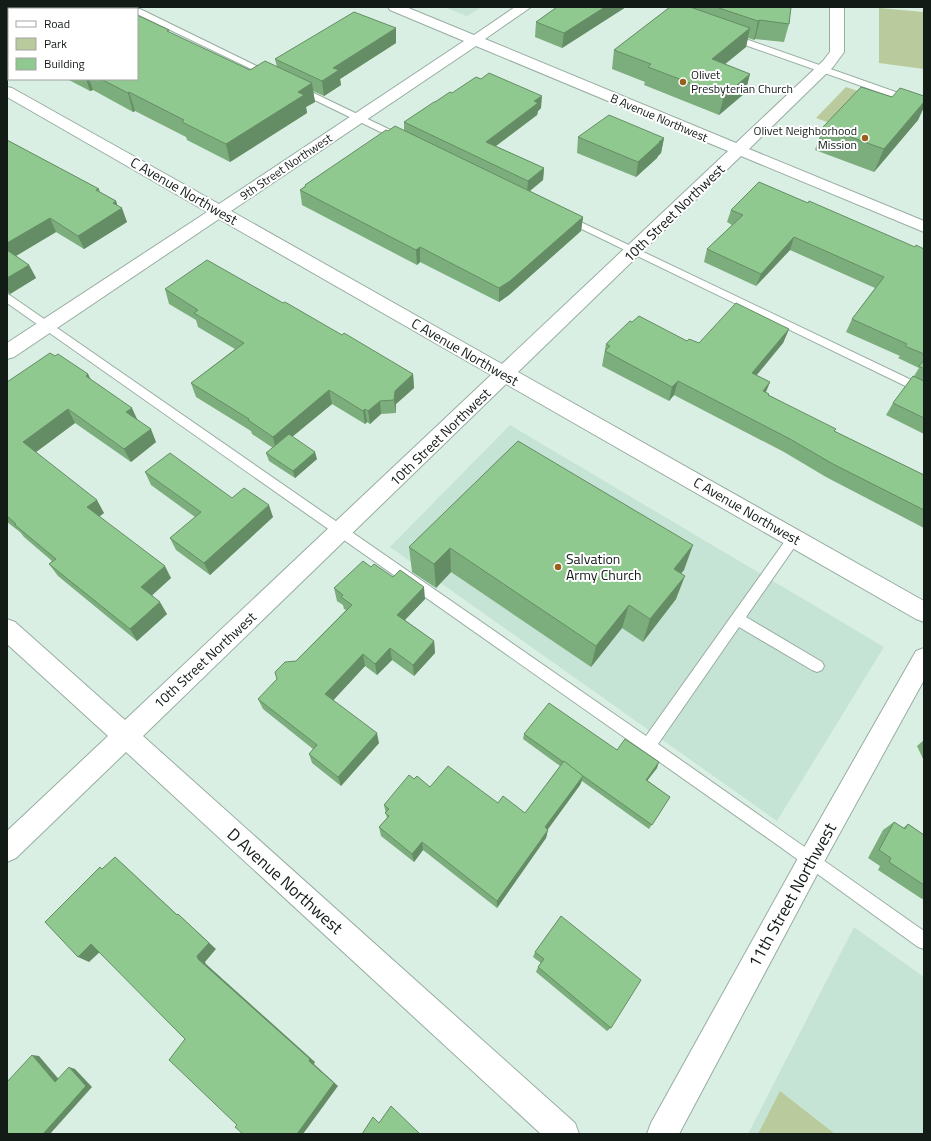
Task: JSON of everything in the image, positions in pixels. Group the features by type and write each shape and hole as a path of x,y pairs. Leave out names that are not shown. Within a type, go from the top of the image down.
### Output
{"street":[{"name":"B Avenue Northwest","path":"394,7 924,227"},
{"name":"9th Street Northwest","path":"7,352 524,7"},
{"name":"10th Street Northwest","path":"7,849 341,532 823,70 837,52 837,7"},
{"name":"C Avenue Northwest","path":"7,91 924,612"},
{"name":"D Avenue Northwest","path":"7,629 564,1134"},
{"name":"11th Street Northwest","path":"662,1134 811,860 924,658"}],"lane":[{"path":"138,11 407,142"},
{"path":"721,34 924,105"},
{"path":"556,213 924,391"},
{"path":"7,298 811,860 924,941"},
{"path":"648,746 794,538"},
{"path":"737,619 817,666"}],"shaded area":[{"path":"444,7 482,7 467,16"},
{"path":"510,425 884,647 777,821 390,547"},
{"path":"854,927 924,977 924,1134 748,1134"}],"green space":[{"path":"879,8 924,12 924,69 879,63"},
{"path":"846,87 897,104 838,126 816,118"},
{"path":"780,1091 835,1134 758,1134"}],"building":[{"path":"7,7 122,8 8,8 7,33"},
{"path":"557,7 605,7 564,33 536,22"},
{"path":"670,7 690,7 750,28 712,59 750,74 724,96 648,67 651,64 614,50"},
{"path":"716,7 791,7 789,24 758,21"},
{"path":"354,12 396,28 333,68 339,70 322,81 275,59"},
{"path":"138,15 169,30 167,31 250,70 265,61 312,83 298,92 304,95 226,144 182,122 184,120 129,92 128,93 103,80 138,80"},
{"path":"489,73 542,96 534,101 538,103 486,142 544,168 528,181 404,122 476,77 481,79"},
{"path":"861,87 892,97 900,88 924,96 924,102 884,149 823,127"},
{"path":"609,115 664,138 638,162 578,137"},
{"path":"395,126 583,217 510,281 499,288 420,247 416,250 300,190 306,186 305,185 386,130 388,131"},
{"path":"7,140 99,189 96,190 116,201 113,203 122,208 78,236 50,218 7,243"},
{"path":"759,182 808,203 809,201 915,247 916,245 924,249 924,354 905,346 907,344 852,319 884,277 794,237 761,274 707,249 743,215 731,210"},
{"path":"7,250 29,265 7,278"},
{"path":"207,260 342,335 344,333 413,374 395,391 394,400 380,401 368,411 365,409 363,411 329,390 273,437 248,420 249,419 191,383 244,343 194,313 198,310 165,289"},
{"path":"736,303 789,329 752,373 770,382 763,391 769,394 768,395 836,429 834,431 924,475 924,510 833,464 790,439 678,381 672,387 605,351 610,346 606,344 630,321 632,322 639,316 687,341 689,339 699,343"},
{"path":"50,353 55,356 58,354 88,374 86,376 132,408 126,412 151,429 124,449 68,409 23,442 97,500 87,507 165,566 141,587 160,602 130,629 49,564 56,559 15,525 16,524 7,516 7,382"},
{"path":"924,360 924,369 919,366"},
{"path":"913,376 924,381 924,418 893,403"},
{"path":"289,434 315,452 293,471 266,453"},
{"path":"518,441 693,545 674,569 685,576 650,619 629,605 596,646 450,548 434,564 409,547"},
{"path":"170,453 232,498 244,488 269,505 204,563 170,538 201,512 145,472"},
{"path":"363,561 371,567 374,564 393,577 400,570 424,587 397,615 434,641 413,665 390,648 375,664 363,654 325,694 377,733 338,777 309,754 317,745 258,699 277,679 275,672 285,662 296,661 352,605 341,597 343,595 334,588"},
{"path":"549,703 617,750 625,739 659,762 646,780 670,797 652,825 524,734"},
{"path":"564,761 583,776 545,827 548,830 497,901 422,842 412,854 379,827 389,816 385,813 389,809 384,805 409,775 414,779 417,776 430,787 448,766 498,803 503,796 525,813"},
{"path":"894,822 905,829 908,824 924,835 924,885 889,862 891,858 879,850"},
{"path":"115,857 209,943 197,956 198,959 310,1059 309,1061 334,1083 297,1134 243,1134 235,1127 237,1125 169,1060 185,1039 91,944 78,957 45,922 100,867 102,869"},
{"path":"561,916 641,980 611,1028 538,967 544,959 535,952"},
{"path":"32,1055 55,1082 69,1067 86,1086 43,1134 7,1134 7,1082"},
{"path":"391,1106 420,1134 362,1134 373,1117 379,1123"}],"place":[{"name":"Olivet Presbyterian Church","path":"683,82"},
{"name":"Olivet Neighborhood Mission","path":"865,138"},
{"name":"Salvation Army Church","path":"558,567"}]}
